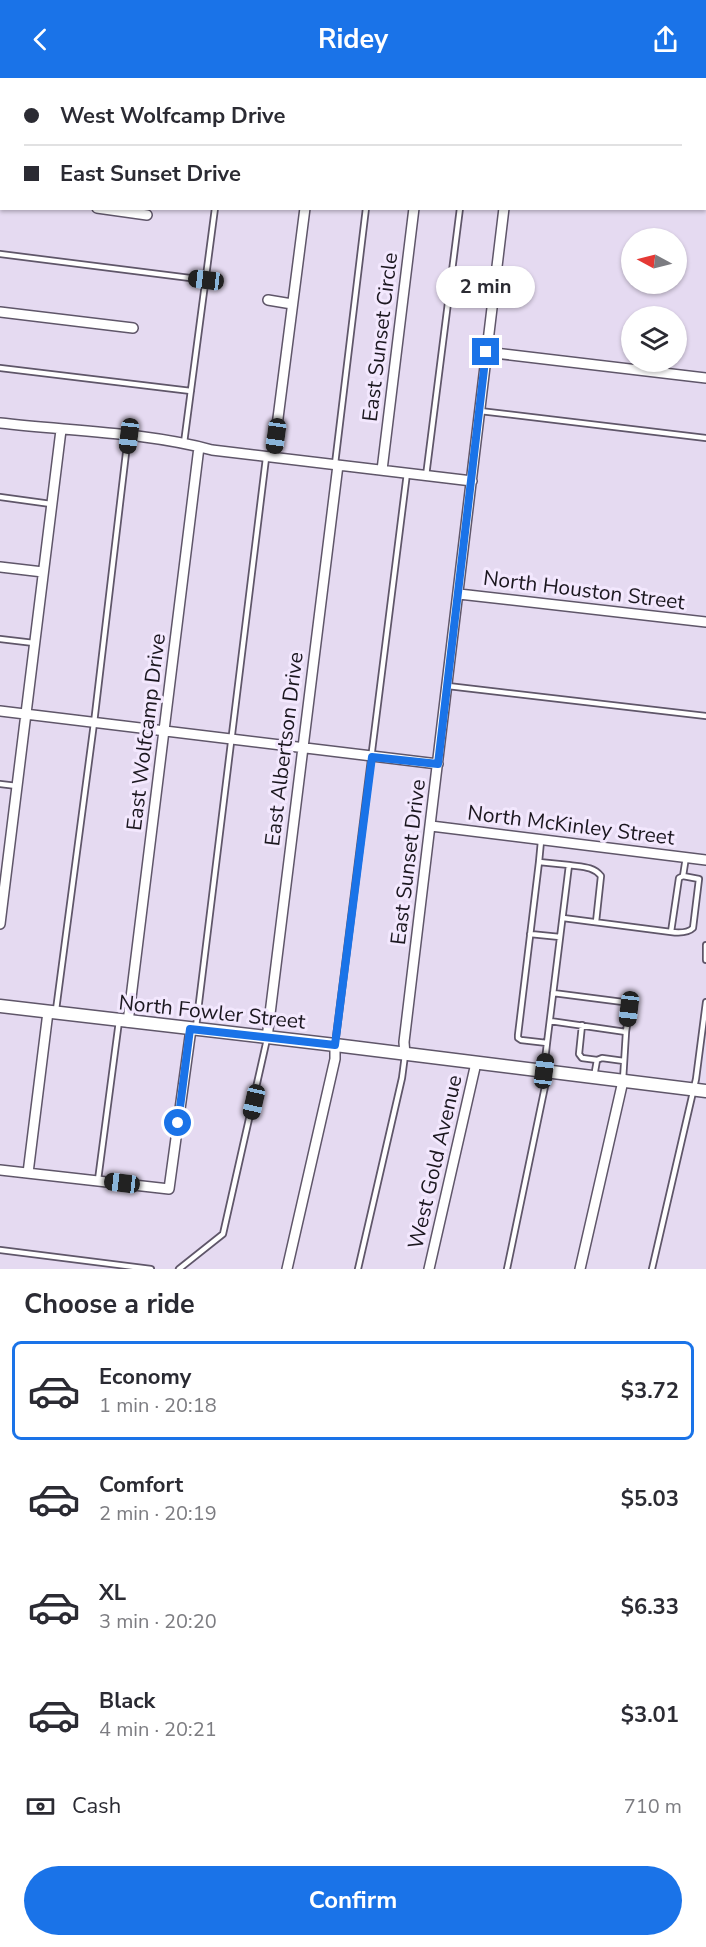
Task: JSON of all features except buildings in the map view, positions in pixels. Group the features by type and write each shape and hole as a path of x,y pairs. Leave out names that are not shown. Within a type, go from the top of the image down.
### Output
{"street":[{"path":"111,210 147,215"},
{"path":"270,457 305,210"},
{"name":"East Sunset Circle","path":"382,470 414,210"},
{"name":"East Sunset Drive","path":"405,1055 404,1042 504,210"},
{"path":"268,300 292,304"},
{"path":"0,312 133,328"},
{"path":"486,352 706,378"},
{"path":"0,423 129,436 184,443 212,450 472,481"},
{"path":"0,924 4,854 17,786 61,430"},
{"name":"East Wolfcamp Drive","path":"124,1021 164,732 199,447"},
{"name":"East Albertson Drive","path":"267,1038 336,464"},
{"path":"0,567 43,572"},
{"name":"North Houston Street","path":"459,594 706,622"},
{"path":"0,711 438,764"},
{"name":"North McKinley Street","path":"431,825 706,860"},
{"name":"North Fowler Street","path":"0,1006 700,1090"},
{"path":"28,1173 52,1012"},
{"path":"0,1170 169,1189 193,1029"},
{"path":"287,1269 335,1059 335,1045"},
{"name":"West Gold Avenue","path":"429,1269 476,1063"},
{"path":"580,1269 623,1081"}],"lane":[{"path":"184,443 215,210"},
{"path":"336,464 366,210"},
{"path":"426,476 460,210"},
{"path":"0,254 206,280"},
{"path":"0,368 191,391"},
{"path":"480,411 706,438"},
{"path":"52,1012 94,723 129,436"},
{"path":"193,1029 270,457"},
{"path":"335,1045 406,473"},
{"path":"0,497 51,504"},
{"path":"0,639 34,643"},
{"path":"448,686 706,716"},
{"path":"0,783 17,786"},
{"path":"542,839 518,1038 548,1043"},
{"path":"671,932 679,878 683,876 686,857"},
{"path":"539,862 591,868 597,871 601,876 596,922"},
{"path":"507,1269 546,1072 569,865"},
{"path":"562,918 671,932 688,932 693,928 699,879 683,876"},
{"path":"531,934 560,937"},
{"path":"706,945 706,960"},
{"path":"553,993 623,1002 627,1005 629,1009 623,1081"},
{"path":"652,1269 700,1090 706,1002"},
{"path":"98,1180 124,1021"},
{"path":"550,1021 626,1032"},
{"path":"582,1025 579,1056 597,1060 602,1058 624,1061"},
{"path":"180,1269 223,1234 267,1038"},
{"path":"358,1269 402,1078 405,1055"},
{"path":"594,1077 597,1060"},
{"path":"0,1250 151,1269"}],"route":[{"path":"178,1123 190,1029 335,1045 372,757 438,764 486,352"}]}
